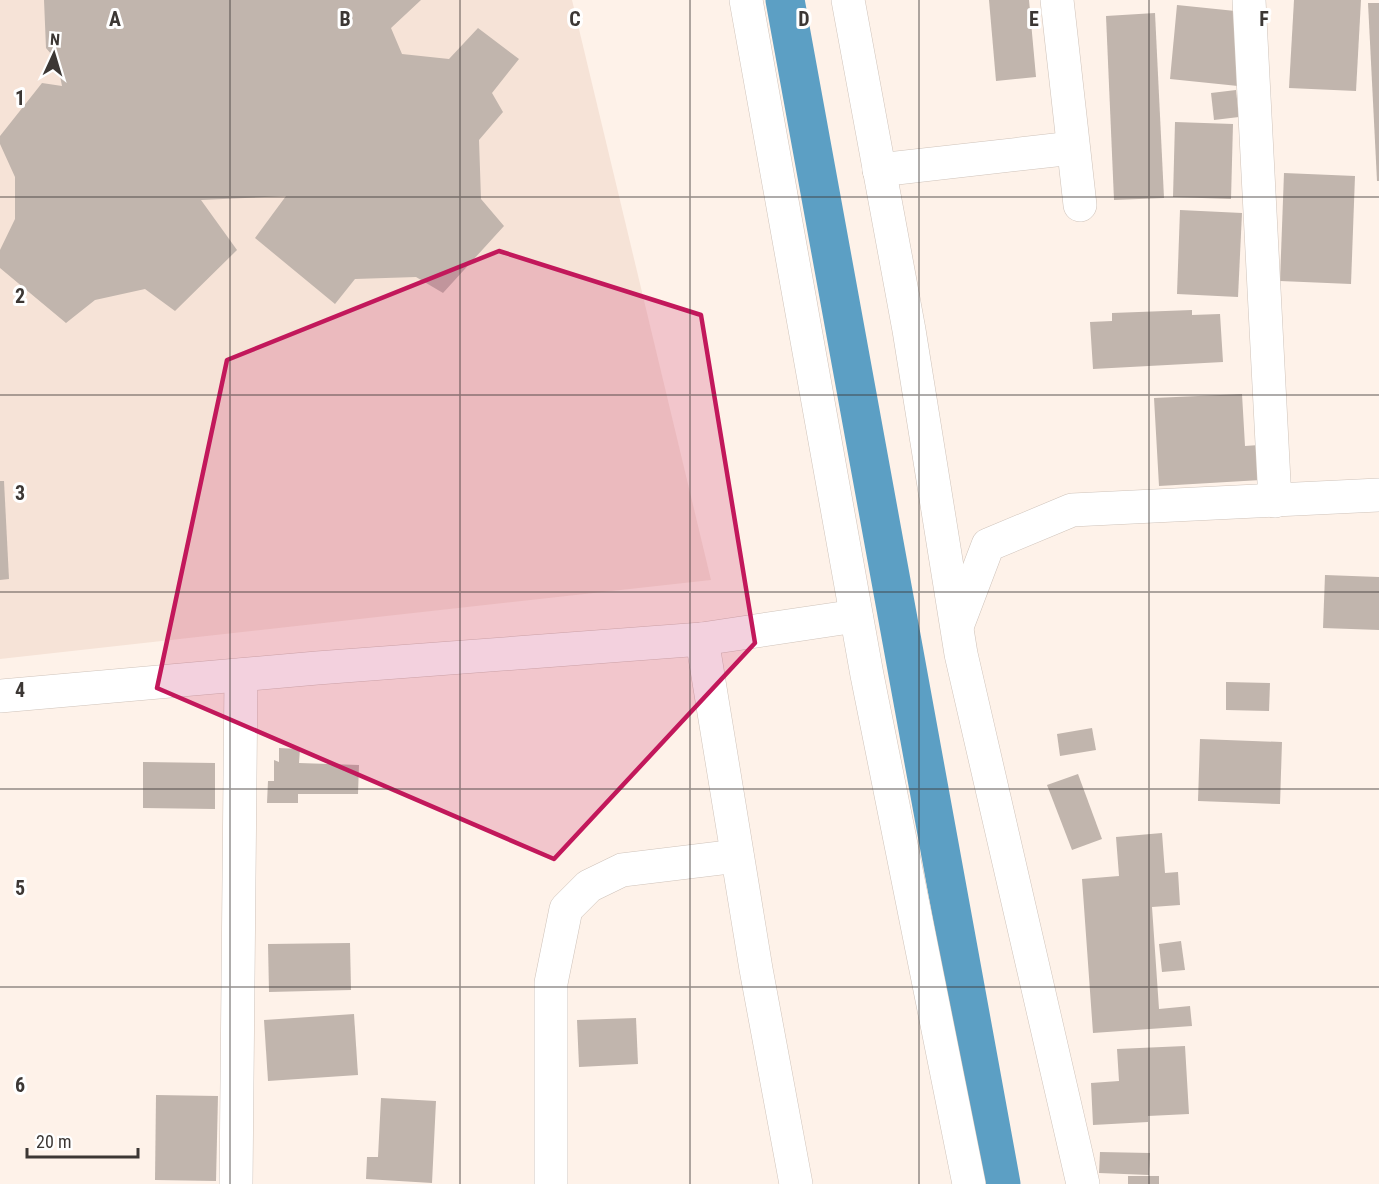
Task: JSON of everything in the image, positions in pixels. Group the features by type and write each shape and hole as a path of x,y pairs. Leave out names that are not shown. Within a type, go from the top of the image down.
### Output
{"street":[{"path":"746,0 856,616 969,1184"},
{"path":"848,0 909,330 964,665 1083,1184"},
{"path":"1057,0 1080,205"},
{"path":"1249,0 1275,501"},
{"path":"879,170 1073,148"},
{"path":"957,626 988,545 1072,510 1379,495"},
{"path":"0,696 702,639 856,616"},
{"path":"702,639 756,969 796,1184"},
{"path":"236,1184 241,675"},
{"path":"550,1184 551,983 566,909 589,886 622,870 737,856"}],"highlighted area":[{"path":"499,251 701,315 755,643 554,859 157,688 227,360"}],"shaded area":[{"path":"0,0 572,0 711,580 0,659"}],"building":[{"path":"44,0 421,0 391,28 402,54 449,59 478,28 519,59 492,93 503,112 479,140 481,199 504,226 443,293 416,277 355,279 335,304 255,238 286,196 201,200 237,250 175,311 145,289 95,300 66,323 0,268 0,250 15,219 15,177 0,144 0,136 42,83 62,86 57,61 46,48"},
{"path":"989,0 1029,0 1036,77 996,81"},
{"path":"1294,0 1361,0 1356,91 1289,88"},
{"path":"1368,3 1379,3 1379,181 1377,181"},
{"path":"1177,5 1245,12 1238,86 1170,79"},
{"path":"1155,13 1164,198 1114,200 1106,16"},
{"path":"1236,90 1239,117 1214,120 1211,93"},
{"path":"1175,122 1233,124 1231,199 1173,197"},
{"path":"1284,173 1355,176 1351,284 1280,281"},
{"path":"1180,210 1242,213 1238,297 1177,294"},
{"path":"1192,310 1192,315 1220,314 1223,362 1093,369 1090,322 1112,321 1112,313"},
{"path":"1242,394 1245,446 1259,445 1261,480 1159,486 1154,398"},
{"path":"0,481 4,481 9,579 0,580"},
{"path":"1325,575 1379,577 1379,630 1323,628"},
{"path":"1226,682 1270,683 1269,711 1226,710"},
{"path":"1092,728 1096,750 1060,756 1057,734"},
{"path":"1200,739 1282,742 1280,804 1198,801"},
{"path":"279,748 300,749 299,763 359,765 358,794 298,794 298,803 267,803 268,781 274,781 274,760 279,762"},
{"path":"143,762 215,763 215,809 143,808"},
{"path":"1078,774 1102,839 1072,850 1047,785"},
{"path":"1162,833 1165,873 1178,872 1180,905 1152,907 1159,1009 1190,1006 1192,1026 1093,1033 1082,879 1119,876 1116,837"},
{"path":"1181,941 1185,970 1162,972 1159,944"},
{"path":"350,943 351,990 269,992 268,944"},
{"path":"354,1014 358,1075 268,1081 264,1020"},
{"path":"636,1018 638,1064 579,1067 577,1020"},
{"path":"1185,1046 1189,1114 1148,1116 1148,1122 1093,1125 1091,1083 1119,1081 1117,1049"},
{"path":"156,1095 218,1096 216,1181 155,1180"},
{"path":"381,1098 436,1101 432,1183 366,1179 367,1157 378,1157"},
{"path":"1100,1152 1150,1153 1149,1175 1099,1173"},
{"path":"1128,1176 1159,1176 1159,1184 1128,1184"}],"waterway":[{"path":"785,0 1001,1184"}]}
